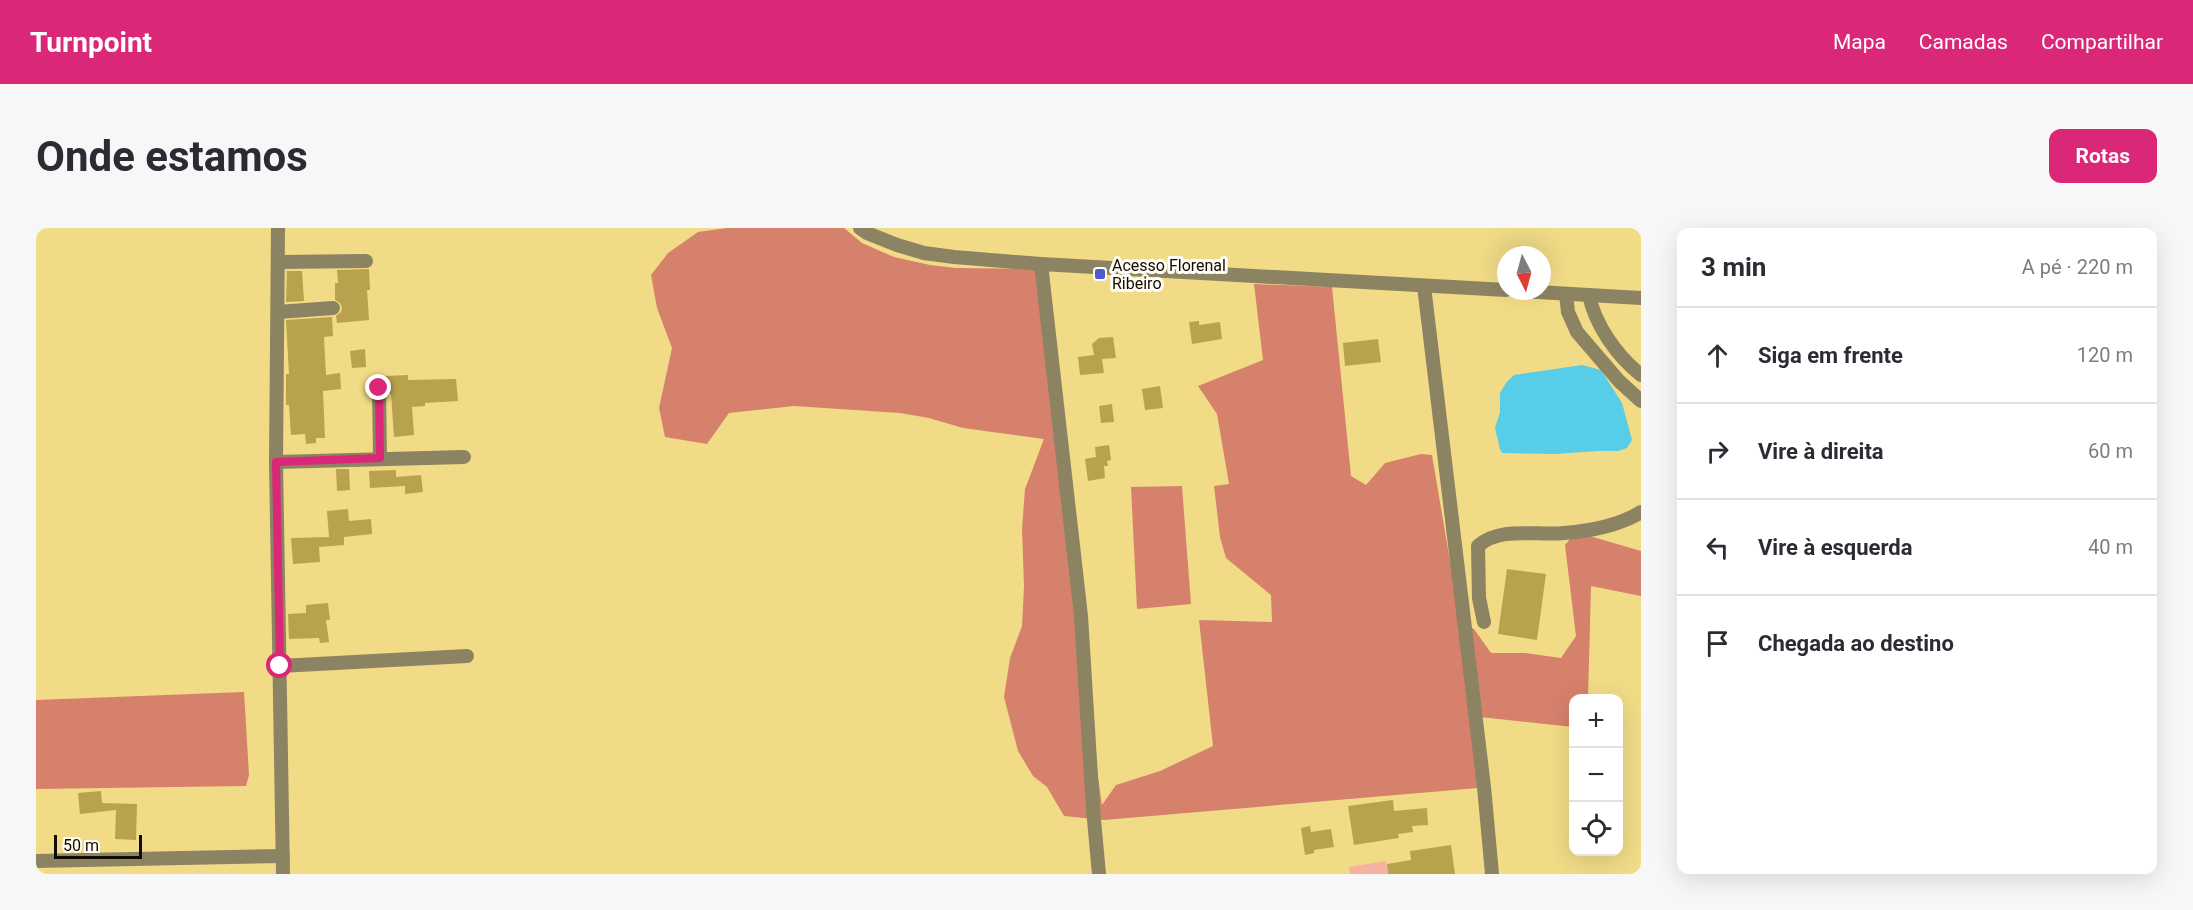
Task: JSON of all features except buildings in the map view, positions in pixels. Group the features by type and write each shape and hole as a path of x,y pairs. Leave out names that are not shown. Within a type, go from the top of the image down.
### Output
{"street":[{"path":"278,228 276,462 283,874"},
{"path":"860,228 867,233 924,253 1041,264 1497,290"},
{"path":"278,262 366,261"},
{"path":"1041,264 1081,616 1099,874"},
{"path":"1424,286 1484,787 1492,874"},
{"path":"1551,293 1641,298"},
{"path":"1566,294 1568,312 1577,332 1619,381 1641,401"},
{"path":"1589,295 1593,312 1625,362 1641,375"},
{"path":"278,312 333,308"},
{"path":"379,388 380,458"},
{"path":"276,462 464,457"},
{"path":"1484,622 1479,598 1478,546 1484,541 1495,536 1510,534 1564,533 1632,518 1641,512"},
{"path":"280,666 467,656"},
{"path":"36,861 283,855"}],"shaded area":[{"path":"727,228 844,228 862,243 894,257 930,265 956,268 1043,269 1075,613 1102,805 1116,785 1160,771 1213,746 1199,620 1272,622 1271,595 1226,558 1220,537 1214,486 1229,484 1217,414 1198,386 1263,360 1254,284 1332,287 1351,476 1366,485 1385,463 1421,454 1432,455 1460,620 1474,629 1491,653 1525,653 1561,658 1576,636 1565,545 1576,532 1641,551 1641,596 1591,586 1588,694 1569,694 1569,727 1471,716 1478,788 1104,820 1064,816 1047,787 1033,776 1018,751 1004,697 1010,658 1022,626 1024,586 1022,529 1025,489 1044,439 963,428 929,418 900,413 794,406 729,413 707,444 665,437 659,408 672,348 657,308 651,275 668,253 698,232"},
{"path":"1182,486 1191,604 1137,609 1131,487"},
{"path":"244,692 249,775 246,786 36,789 36,700"},
{"path":"1386,861 1388,874 1350,874 1349,867"}],"water":[{"path":"1582,365 1601,370 1622,403 1632,440 1627,448 1618,451 1555,454 1502,453 1495,428 1500,412 1500,393 1506,383 1514,375"}],"place":[{"name":"Acesso Florenal Ribeiro","path":"1100,274"}],"route":[{"path":"280,666 276,462 380,458 379,388"}]}
